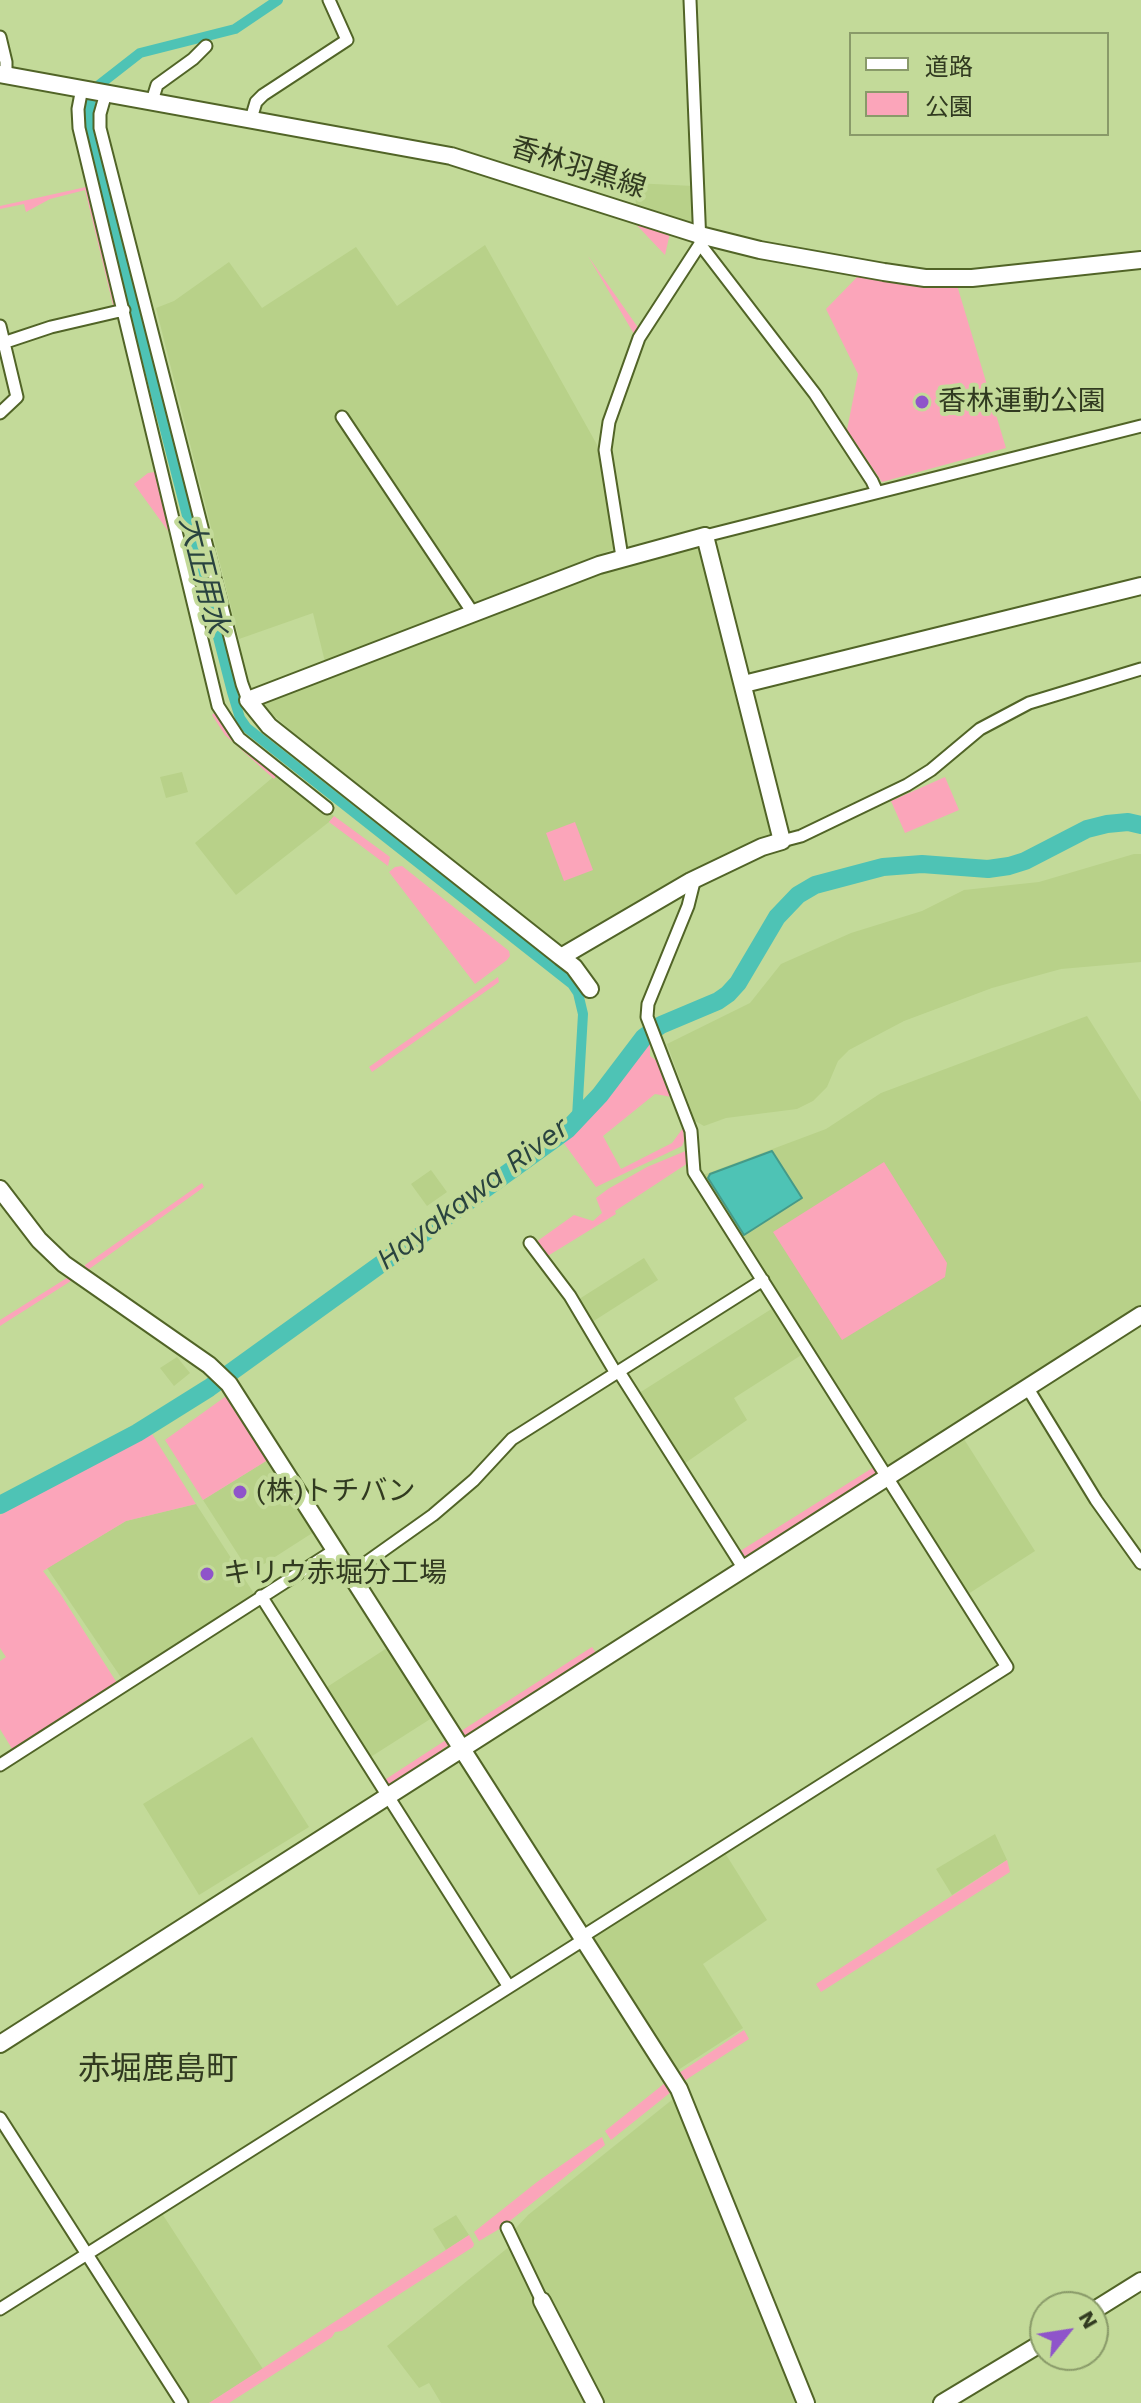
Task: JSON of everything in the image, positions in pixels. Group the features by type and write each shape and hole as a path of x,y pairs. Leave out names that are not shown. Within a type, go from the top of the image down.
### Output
{"street":[{"path":"251,119 256,102 263,95 347,40 329,0"},
{"path":"622,557 605,450 609,422 639,338 700,239 690,0"},
{"path":"0,37 6,62 3,74"},
{"path":"152,101 157,85 206,46"},
{"name":"香林羽黒線","path":"3,74 468,161 700,239 925,278 972,278 1141,260"},
{"path":"94,90 78,109 79,128 218,706 239,738 327,808"},
{"path":"94,90 100,128 234,656 248,700 269,726 574,967 590,989"},
{"path":"700,239 815,394 877,492"},
{"path":"2,343 51,327 124,310"},
{"path":"0,326 17,397 0,413"},
{"path":"342,417 472,614"},
{"path":"248,700 622,557 1141,426"},
{"path":"705,536 782,841"},
{"path":"744,684 1141,586"},
{"path":"561,957 691,881 762,847 801,836 907,785 931,770 980,729 1029,703 1141,669"},
{"path":"0,2309 1007,1667 694,1172 691,1131 647,1017 648,1004 688,906 691,881"},
{"path":"0,1189 39,1240 64,1264 229,1384 685,2101 806,2403"},
{"path":"530,1243 570,1296 614,1370 744,1569"},
{"path":"350,1574 433,1515 474,1480 512,1439 763,1280"},
{"path":"0,2044 1141,1315"},
{"path":"1027,1387 1088,1488 1141,1563"},
{"path":"0,1765 335,1550"},
{"path":"261,1596 509,1987"},
{"path":"0,2118 182,2403"},
{"path":"507,2228 595,2403"},
{"path":"1109,2301 1141,2281"},
{"path":"942,2403 1029,2351"}],"shaded area":[{"path":"634,183 693,186 695,221 693,223 636,205"},
{"path":"485,245 600,450 616,548 325,662 313,613 239,639 156,308 174,301 229,262 262,308 356,247 397,306"},
{"path":"698,546 704,551 773,838 561,951 324,760 262,705 262,701 625,563"},
{"path":"182,772 188,792 166,798 160,777"},
{"path":"278,773 334,816 236,895 195,843"},
{"path":"1141,854 1141,962 1061,969 992,988 904,1021 849,1050 838,1061 827,1087 813,1101 797,1109 726,1118 704,1126 695,1121 667,1044 750,1003 781,964 851,933 922,911 964,890 1039,882"},
{"path":"1087,1016 1141,1102 1141,1309 888,1469 703,1175 826,1129 881,1093"},
{"path":"431,1170 447,1192 427,1206 411,1184"},
{"path":"644,1258 658,1280 589,1324 576,1301"},
{"path":"773,1308 803,1354 734,1398 747,1420 681,1466 636,1395"},
{"path":"177,1357 190,1373 174,1386 160,1368"},
{"path":"962,1436 1035,1551 965,1596 893,1480"},
{"path":"271,1458 317,1530 250,1573 203,1500"},
{"path":"196,1504 255,1595 122,1679 47,1568 126,1521"},
{"path":"390,1646 435,1716 369,1758 324,1689"},
{"path":"252,1737 309,1827 199,1895 143,1804"},
{"path":"995,1834 1007,1860 952,1895 936,1869"},
{"path":"725,1853 767,1920 703,1964 743,2028 675,2072 589,1939"},
{"path":"678,2095 800,2403 603,2403 514,2230 528,2215"},
{"path":"161,2212 263,2369 209,2403 187,2403 94,2255"},
{"path":"456,2215 469,2235 446,2250 433,2229"},
{"path":"510,2246 588,2403 441,2403 429,2383 419,2388 387,2346"}],"green space":[{"path":"89,188 119,305 114,309 85,190 50,199 26,212 24,204 0,209 0,206"},
{"path":"630,218 670,233 665,255"},
{"path":"588,256 639,329 634,334"},
{"name":"香林運動公園","path":"862,272 956,282 1006,448 882,482 847,430 858,374 826,309"},
{"path":"148,473 158,474 171,535 134,484"},
{"path":"215,712 278,773 274,779 225,735 212,715"},
{"path":"945,777 959,810 905,833 891,801"},
{"path":"334,816 390,857 388,866 329,822"},
{"path":"575,822 593,870 564,881 546,833"},
{"path":"402,866 509,951 507,960 475,984 389,872"},
{"path":"498,977 499,982 372,1072 369,1067"},
{"path":"650,1042 650,1056 657,1061 672,1097 655,1094 603,1136 621,1169 672,1143 683,1128 684,1141 682,1146 596,1187 563,1142 606,1100"},
{"path":"688,1150 688,1163 615,1211 616,1214 546,1257 536,1242 574,1215 593,1221 602,1213 596,1198 608,1189 647,1167"},
{"path":"884,1162 947,1263 945,1277 842,1340 773,1232"},
{"path":"202,1183 204,1187 85,1272 85,1265"},
{"path":"70,1276 74,1279 0,1326 0,1320"},
{"path":"229,1394 271,1458 203,1500 165,1440"},
{"path":"152,1434 196,1504 126,1521 43,1571 117,1683 14,1752 0,1729 0,1661 6,1657 0,1648 0,1515"},
{"path":"874,1467 879,1475 742,1562 737,1553"},
{"path":"592,1647 598,1656 463,1740 458,1733"},
{"path":"449,1738 451,1748 449,1745 442,1749 443,1753 386,1786 383,1781"},
{"path":"1007,1860 1010,1872 821,1992 816,1984"},
{"path":"744,2030 749,2039 681,2083 676,2075"},
{"path":"665,2083 671,2092 611,2140 605,2131"},
{"path":"602,2137 605,2145 501,2228 479,2241 474,2232 537,2182"},
{"path":"469,2235 473,2247 342,2331 335,2332 332,2337 229,2403 209,2403"}],"water":[{"path":"772,1151 802,1198 744,1235 708,1178 710,1174"}],"waterway":[{"name":"大正用水","path":"278,0 235,29 140,53 99,85 92,95 88,116 90,136 232,692 240,718 247,728 572,984 578,993 583,1014 577,1117"},
{"name":"Hayakawa River","path":"0,1505 137,1433 209,1388 567,1130 600,1095 644,1037 661,1025 728,994 738,983 777,917 798,895 815,885 883,867 922,864 988,869 1009,866 1087,829 1128,822 1141,825"}],"place":[{"name":"香林運動公園","path":"922,402"},
{"name":"(株)トチバン","path":"240,1492"},
{"name":"キリウ赤堀分工場","path":"207,1574"}],"district":[{"name":"赤堀鹿島町","path":"158,2070"}]}
